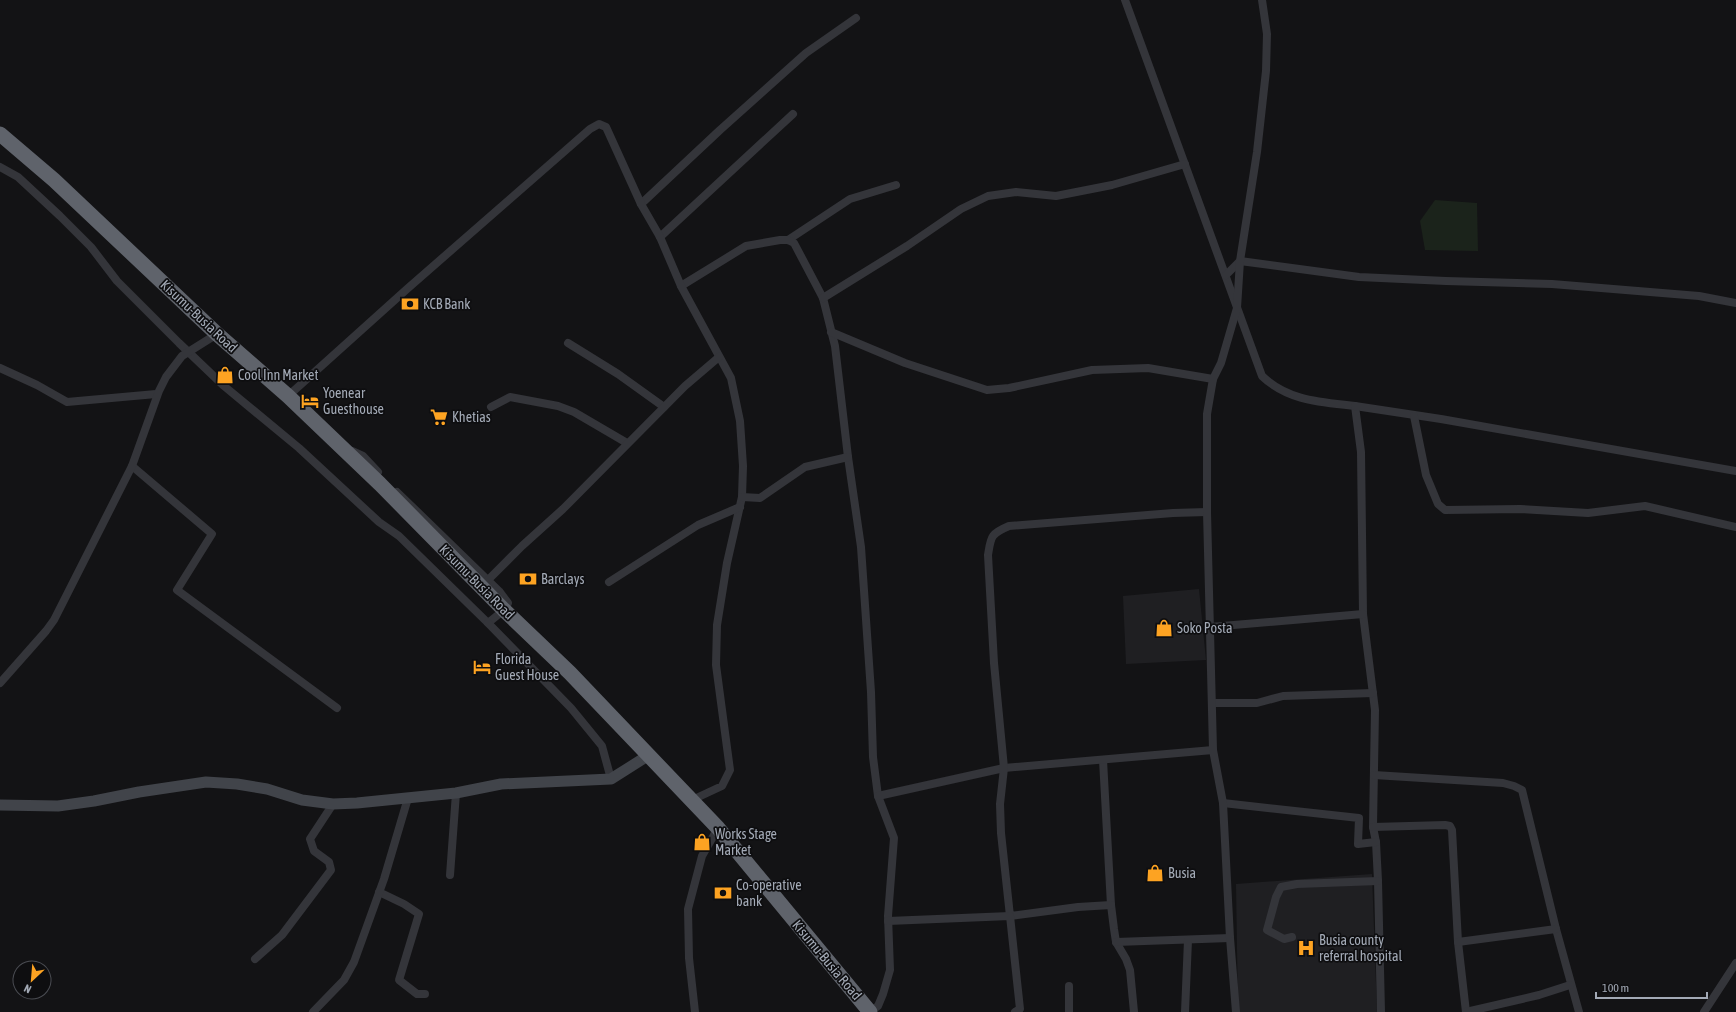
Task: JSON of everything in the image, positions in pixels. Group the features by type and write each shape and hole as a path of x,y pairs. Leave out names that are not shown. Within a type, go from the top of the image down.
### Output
{"highway":[{"name":"Kisumu-Busia Road","path":"0,134 54,180 217,334 288,396 406,510 504,610 570,674 649,754 718,828 875,1010"}],"street":[{"path":"1125,0 1262,376 1272,385 1285,393 1308,400 1441,419 1736,471"},
{"path":"1236,1012 1230,938 1223,803 1213,750 1207,512 1207,414 1213,379 1221,363 1237,308 1240,261 1257,152 1266,71 1267,34 1262,0"},
{"path":"641,204 720,130 806,54 856,18"},
{"path":"660,237 793,114"},
{"path":"288,396 590,129 599,124 606,127 641,204 660,237 681,286 731,378 740,421 743,466 742,497 727,562 717,625 716,665 730,770 722,786 692,800"},
{"path":"822,298 907,246 961,209 988,196 1016,192 1056,196 1112,185 1185,164"},
{"path":"0,167 18,177 60,216 91,247 117,280 187,351 250,408 300,448 379,522 400,536 488,623 571,708 602,746 611,779"},
{"path":"681,286 746,246 763,242 788,240 850,199 896,185"},
{"path":"788,240 794,243 822,298 835,346 848,458 861,546 871,692 873,757 878,796 894,838 888,921 890,970 884,994 875,1010"},
{"path":"1226,275 1240,261"},
{"path":"1240,261 1359,276 1446,281 1552,284 1700,296 1736,303"},
{"path":"831,332 905,363 987,390 1009,388 1092,370 1148,368 1213,379"},
{"path":"0,683 54,620 132,466 159,391 166,378 187,351 217,334"},
{"path":"568,343 618,374 664,407"},
{"path":"488,580 522,546 563,509 664,407 719,357"},
{"path":"0,368 37,385 67,402 156,394"},
{"path":"491,407 510,397 558,406 574,412 627,443"},
{"path":"1355,406 1360,452 1363,614 1375,710 1373,828 1376,842 1378,882 1381,1012"},
{"path":"1414,416 1426,475 1438,504 1445,510 1520,509 1588,513 1645,506 1736,527"},
{"path":"348,454 352,451 363,456 395,490 488,580 508,603 504,610 488,623"},
{"path":"742,497 760,498 805,467 848,458"},
{"path":"132,466 212,534 177,590 337,708"},
{"path":"609,582 698,525 740,507"},
{"path":"1019,1011 1001,833 1000,804 1004,768 994,663 988,556 991,540 996,532 1009,526 1207,512"},
{"path":"1210,627 1363,614"},
{"path":"1212,703 1257,703 1283,696 1372,693"},
{"path":"878,796 1004,768 1213,750"},
{"path":"0,805 58,806 206,782 238,784 267,789 302,800 333,804 456,793 501,784 611,779 649,754"},
{"path":"1103,760 1111,905 1116,942 1126,959 1130,970 1134,1012"},
{"path":"1374,775 1503,783 1522,790 1570,985 1579,1012"},
{"path":"450,875 456,793"},
{"path":"313,1012 344,980 354,962 379,892 408,798"},
{"path":"1223,803 1359,818 1358,844 1376,842"},
{"path":"254,959 282,935 331,870 329,862 314,851 310,839 333,804"},
{"path":"1373,828 1445,824 1450,826 1452,830 1458,942 1466,1012 1538,995 1570,985"},
{"path":"694,1012 689,958 688,909 702,856 718,828"},
{"path":"1292,937 1284,939 1267,930 1276,897 1281,887 1297,884 1378,882"},
{"path":"379,892 404,904 419,914 399,980 417,994 425,994"},
{"path":"888,921 1010,916 1078,907 1111,905"},
{"path":"1458,942 1556,929"},
{"path":"1116,942 1230,938"},
{"path":"1185,1012 1188,940"},
{"path":"1704,1012 1736,965"},
{"path":"1069,986 1069,1012"}],"shaded area":[{"path":"1435,200 1477,203 1478,251 1425,250 1420,221"},
{"name":"Soko Posta","path":"1199,589 1206,660 1126,664 1123,596"},
{"name":"Busia county referral hospital","path":"1372,874 1377,1012 1238,1012 1236,884"}],"place":[{"name":"KCB Bank","path":"410,304"},
{"name":"Cool Inn Market","path":"225,375"},
{"name":"Yoenear Guesthouse","path":"310,401"},
{"name":"Khetias","path":"439,417"},
{"name":"Barclays","path":"528,579"},
{"name":"Soko Posta","path":"1164,628"},
{"name":"Florida Guest House","path":"482,667"},
{"name":"Works Stage Market","path":"702,842"},
{"name":"Busia","path":"1155,873"},
{"name":"Co-operative bank","path":"723,893"},
{"name":"Busia county referral hospital","path":"1306,948"}]}
